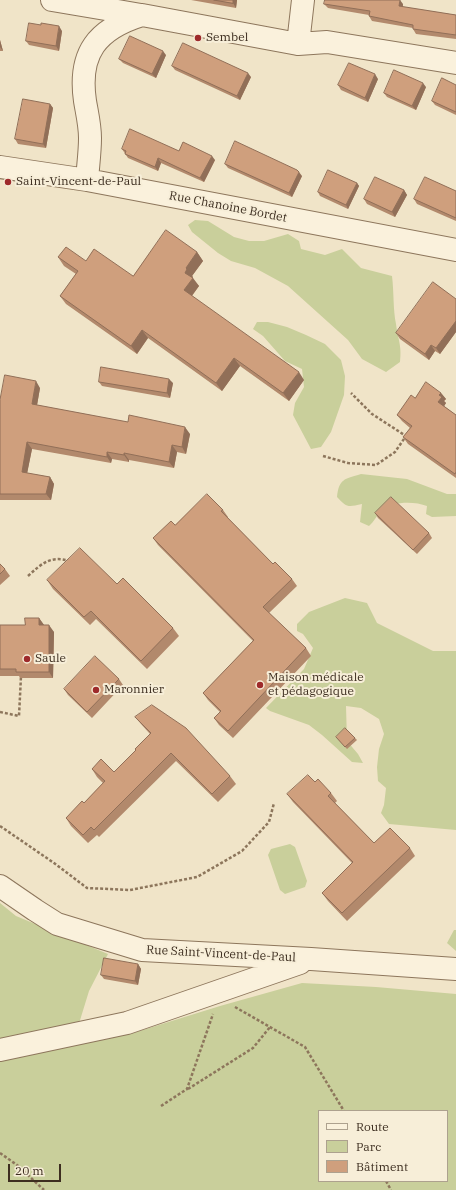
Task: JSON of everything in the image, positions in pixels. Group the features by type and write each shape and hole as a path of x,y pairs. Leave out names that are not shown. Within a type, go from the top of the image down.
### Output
{"street":[{"path":"52,0 298,44 327,42 456,63"},
{"path":"298,44 303,0"},
{"path":"87,180 90,138 84,89 84,66 87,57 96,42 109,30 123,22 142,15"},
{"name":"Rue Chanoine Bordet","path":"0,167 87,180 456,250"},
{"name":"Rue Saint-Vincent-de-Paul","path":"0,886 58,924 142,950 456,970"},
{"path":"0,1050 127,1023 311,960"}],"path":[{"path":"323,456 348,463 376,465 396,452 406,436 372,414 351,392"},
{"path":"28,576 48,560 68,560 72,563"},
{"path":"0,712 19,716 20,676"},
{"path":"0,826 54,863 87,888 130,890 197,877 242,852 269,822 274,803"},
{"path":"230,1004 305,1047 343,1110"},
{"path":"187,1089 215,1008"},
{"path":"161,1106 253,1048 270,1027"},
{"path":"0,1153 17,1165 44,1190"}],"green space":[{"path":"195,220 208,221 234,237 249,241 264,241 288,234 299,241 301,249 325,255 342,249 361,268 392,276 395,319 400,347 400,362 386,372 362,359 348,340 288,286 255,268 231,261 218,253 192,232 188,225"},
{"path":"257,322 268,322 287,327 306,335 325,344 341,360 345,376 344,395 331,432 321,447 311,449 293,415 295,403 304,387 302,369 285,361 263,336 253,329"},
{"path":"361,474 407,479 447,494 456,494 456,516 432,517 426,514 427,506 416,503 403,503 391,505 381,511 369,526 360,522 362,504 348,506 337,497 339,487 343,481"},
{"path":"345,598 367,603 377,623 433,651 456,651 456,830 389,824 381,813 384,805 386,788 378,781 377,767 379,749 384,734 379,719 361,708 346,706 347,741 358,754 363,763 352,762 309,725 270,711 266,708 304,669 313,648 303,634 297,631 297,624 309,612"},
{"path":"290,844 295,847 307,881 305,887 285,894 280,890 268,855 271,849"},
{"path":"0,903 16,916 108,954 89,991 77,1030 117,1027 133,1033 220,1006 302,983 376,987 456,994 456,1190 0,1190"},
{"path":"454,930 456,930 456,951 447,943"}],"building":[{"path":"214,0 233,0 233,3"},
{"path":"325,0 400,0 399,6 456,15 456,35 413,29 413,25 369,16 370,11 324,4"},
{"path":"29,23 59,26 56,46 26,41"},
{"path":"130,36 163,51 152,74 119,59"},
{"path":"183,43 248,73 237,96 172,66"},
{"path":"349,63 375,74 365,98 338,85"},
{"path":"394,70 423,83 412,106 384,93"},
{"path":"442,78 456,85 456,112 432,101"},
{"path":"23,99 50,104 43,144 15,139"},
{"path":"130,129 179,151 183,142 212,156 200,178 158,158 155,167 125,154 126,151 122,149"},
{"path":"235,141 297,170 299,172 289,193 225,164"},
{"path":"328,170 357,183 346,205 318,192"},
{"path":"375,177 404,190 392,212 364,199"},
{"path":"425,177 456,191 456,218 414,199"},
{"path":"166,230 197,252 186,268 185,273 193,278 184,290 299,372 283,393 234,358 216,383 142,330 131,346 60,296 78,271 58,257 66,247 86,261 94,249 133,276"},
{"path":"433,282 456,299 456,321 436,348 431,345 425,354 396,333"},
{"path":"101,367 169,379 167,393 99,382"},
{"path":"5,375 36,381 32,404 128,422 129,415 185,427 182,447 172,445 169,462 124,453 124,455 107,452 107,457 27,442 22,472 50,477 46,494 0,494 0,400"},
{"path":"426,382 441,393 439,395 442,397 438,402 456,415 455,474 403,437 412,426 397,415 411,395 415,398"},
{"path":"207,494 223,510 221,511 273,564 275,562 292,579 263,607 306,648 228,731 214,718 221,711 203,693 254,640 153,538 171,521 175,525"},
{"path":"391,497 429,533 413,550 375,513"},
{"path":"80,548 117,584 123,578 173,628 141,661 91,611 84,617 47,580"},
{"path":"0,564 5,569 0,574"},
{"name":"Saule","path":"25,618 39,618 39,625 49,625 49,672 16,672 16,669 0,669 0,625 25,625"},
{"name":"Maronnier","path":"95,656 119,679 87,712 64,689"},
{"path":"152,705 186,728 230,776 212,794 171,753 94,830 91,827 83,835 66,818 82,801 84,803 105,781 92,769 101,759 114,772 136,750 135,749 151,733 135,717"},
{"path":"345,728 355,738 345,747 336,737"},
{"path":"308,775 315,782 318,779 331,793 328,796 374,843 390,828 410,848 342,913 322,893 353,862 287,794"},
{"path":"104,958 138,964 135,981 101,975"}],"place":[{"name":"Sembel","path":"198,38"},
{"name":"Saint-Vincent-de-Paul","path":"8,182"},
{"name":"Saule","path":"27,659"},
{"name":"Maison médicale et pédagogique","path":"260,685"},
{"name":"Maronnier","path":"96,690"}]}
